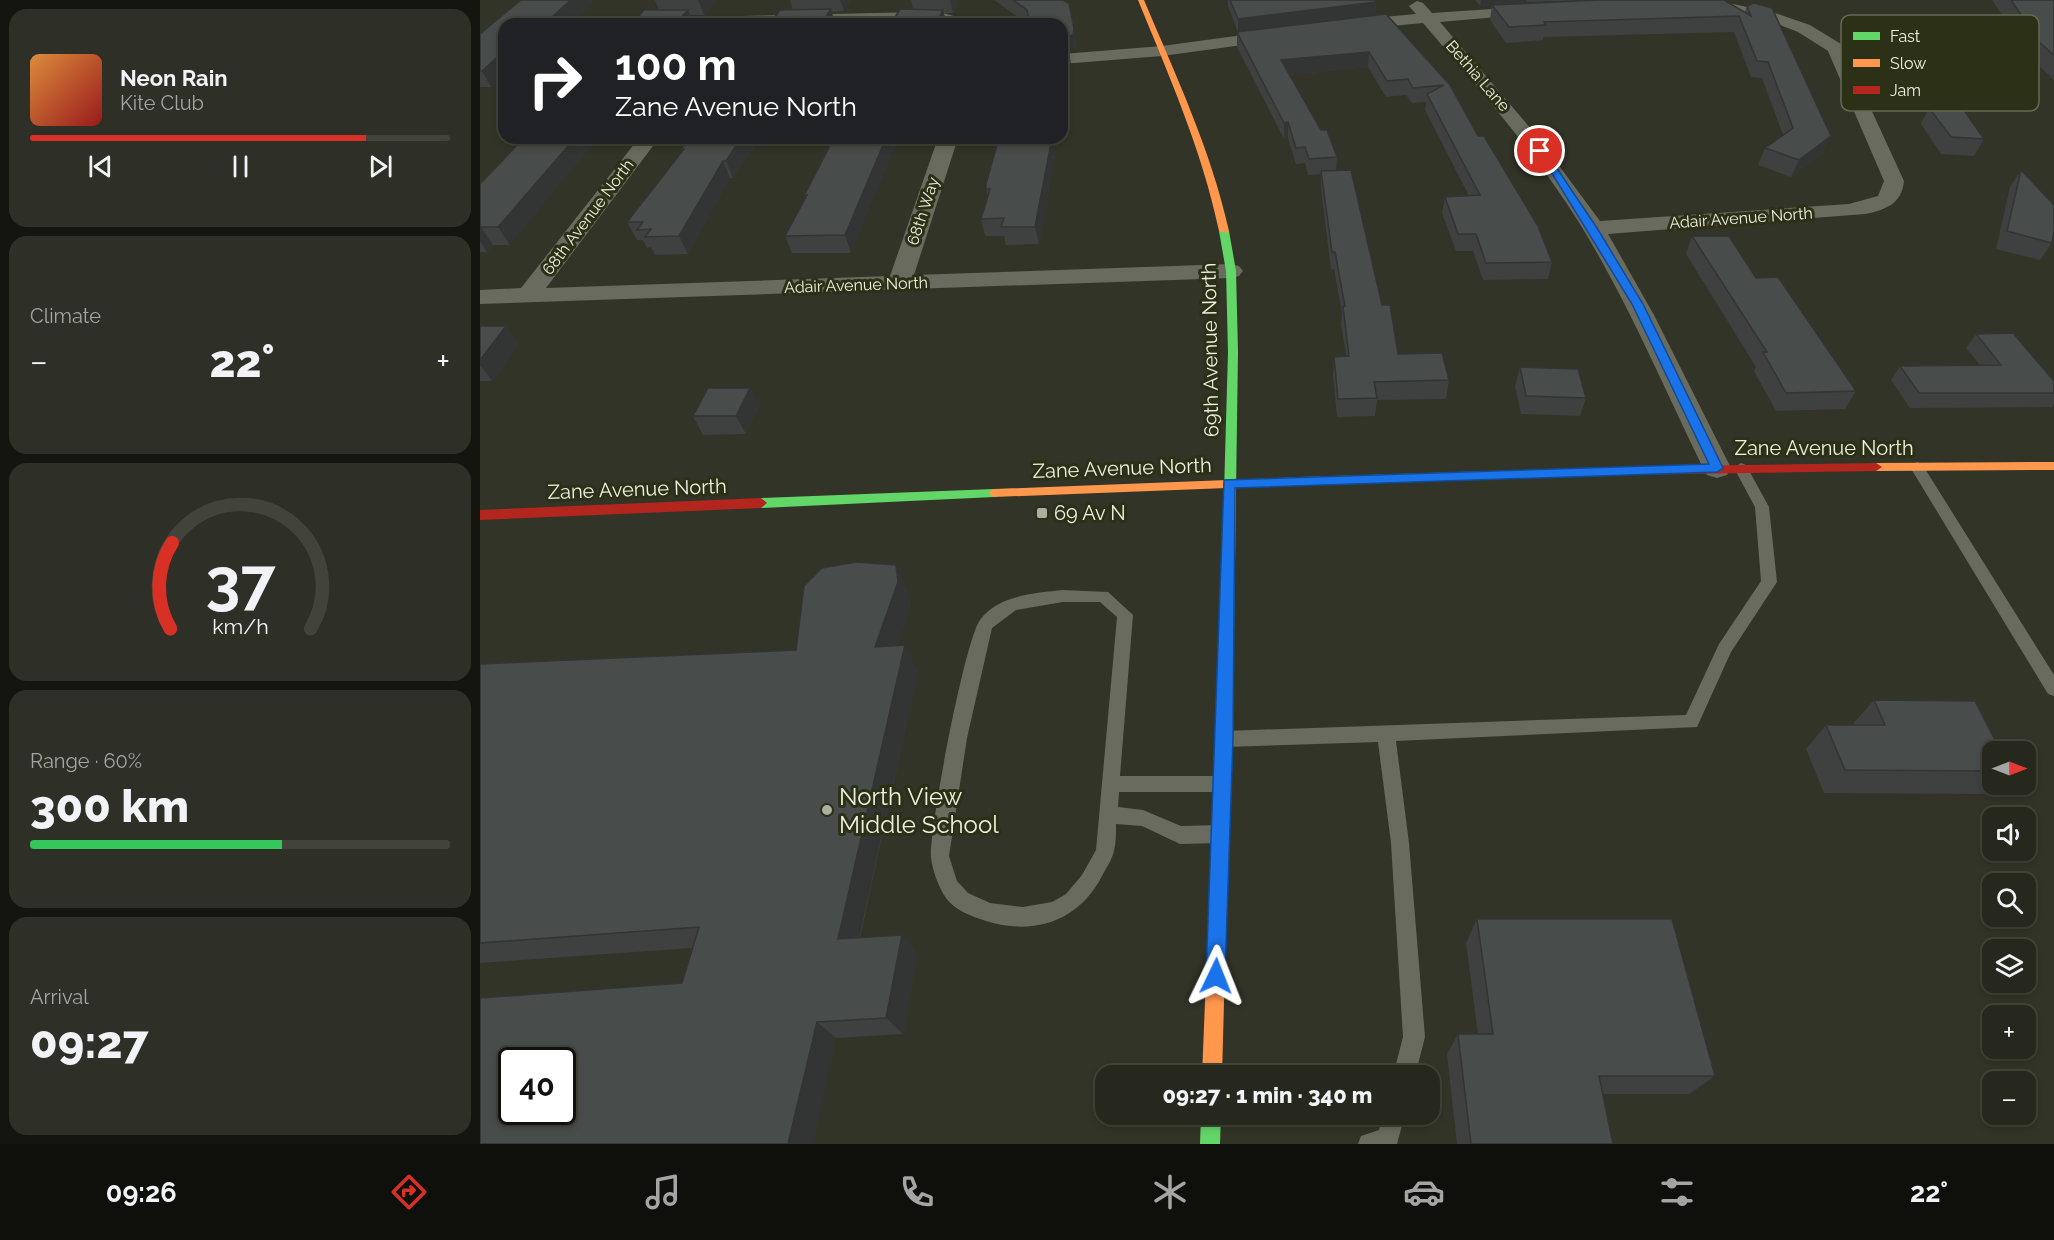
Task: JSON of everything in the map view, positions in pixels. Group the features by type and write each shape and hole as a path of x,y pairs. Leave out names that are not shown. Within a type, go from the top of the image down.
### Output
{"street":[{"name":"69th Avenue North","path":"1141,0 1202,152 1220,207 1231,272 1233,352 1225,739 1212,1065"},
{"name":"Bethia Lane","path":"1412,0 1540,151 1593,228 1638,304 1717,468"},
{"name":"Adair Avenue North","path":"1681,4 1730,8 1778,18 1821,37 1835,48 1841,62"},
{"path":"1329,27 1548,8"},
{"path":"885,18 943,18"},
{"path":"1068,59 1162,51 1299,32"},
{"name":"Adair Avenue North","path":"1593,228 1849,210 1871,207 1888,200 1894,190 1894,181 1863,111"},
{"name":"68th Avenue North","path":"528,296 644,144"},
{"name":"68th Way","path":"899,284 946,144"},
{"name":"Adair Avenue North","path":"480,297 1231,272"},
{"name":"Zane Avenue North","path":"480,515 1229,483 1717,468 2054,466"},
{"path":"1210,1144 1211,1125"}],"lane":[{"path":"1917,467 2054,689"},
{"path":"1225,739 1691,722 1725,649 1769,582 1762,507 1741,468"},
{"path":"1063,596 1103,596 1125,615 1112,784 1105,851 1092,880 1065,906 1028,916 981,912 952,891 940,856 974,663 984,625 1015,602 1063,596"},
{"path":"1386,734 1400,843 1414,1037 1407,1065"},
{"path":"1112,784 1223,784"},
{"path":"1109,815 1143,818 1180,835 1220,834"},
{"path":"1369,1144 1388,1138 1391,1125"}],"building":[{"path":"521,0 571,0 551,18 499,18"},
{"path":"1013,0 1063,0 1069,4 1074,28 1073,35 1068,36 1068,18 1029,18 1027,10"},
{"path":"1230,0 1375,0 1376,2 1238,19"},
{"path":"1598,0 1724,0 1751,16 1747,6 1754,3 1772,8 1831,136 1799,160 1765,148 1793,128 1768,62 1757,61 1739,16 1544,22 1546,25 1509,27 1492,5"},
{"path":"2011,0 2054,0 2054,55 2039,42 2039,15 2021,15"},
{"path":"831,9 825,18 774,18 780,10"},
{"path":"900,9 943,10 939,18 895,18"},
{"path":"644,10 688,10 681,18 637,18"},
{"path":"1386,14 1450,85 1478,136 1484,136 1538,226 1552,262 1486,263 1476,234 1458,234 1445,197 1480,195 1427,94 1444,85 1413,88 1408,79 1387,81 1369,52 1281,60 1321,130 1327,130 1337,157 1309,159 1305,147 1296,148 1288,122 1284,123 1237,32"},
{"path":"498,19 498,56 482,71 480,71 480,34"},
{"path":"1931,111 1964,111 1984,139 1951,137"},
{"path":"518,144 570,144 498,227 480,228 480,184"},
{"path":"685,144 737,144 726,161 723,161 679,236 645,237 651,229 637,230 643,222 627,222 684,149 681,149"},
{"path":"831,144 883,144 845,235 785,236 807,195 804,196"},
{"path":"997,144 1051,144 1035,227 1001,227 1004,218 981,219 990,189 986,189"},
{"path":"1351,170 1382,305 1390,305 1398,354 1442,353 1449,380 1374,382 1377,398 1338,399 1334,357 1349,356 1343,306 1345,306 1335,252 1332,252 1321,171"},
{"path":"2021,170 2054,205 2052,243 2007,231"},
{"path":"1692,236 1729,236 1756,278 1778,277 1856,391 1786,393 1763,352 1767,352"},
{"path":"480,326 506,326 480,360"},
{"path":"2013,333 2054,381 2054,393 1919,393 1900,366 2001,365 1976,334"},
{"path":"1520,367 1578,369 1586,398 1526,396"},
{"path":"708,388 750,388 736,416 693,416"},
{"name":"North View Middle School","path":"856,562 896,565 898,582 875,647 905,645 838,939 902,935 886,1018 817,1022 788,1144 480,1144 480,998 682,983 699,927 480,943 480,664 796,650 804,586 822,568"},
{"path":"1874,700 1975,701 1995,741 1982,741 1982,771 1845,770 1826,725 1885,725"},
{"path":"1477,919 1672,919 1715,1076 1599,1076 1613,1144 1471,1144 1458,1034 1493,1034"}],"traffic: fast":[{"path":"1224,231 1231,271 1233,352 1227,632"},
{"path":"1301,481 1621,471"},
{"path":"761,503 994,493"},
{"path":"1210,1144 1211,1125"}],"traffic: slow":[{"path":"1141,0 1199,143 1218,201 1224,231"},
{"path":"1876,467 2054,466"},
{"path":"994,493 1301,481"},
{"path":"1212,1065 1227,632"}],"traffic: jam":[{"path":"1621,471 1876,467"},
{"path":"480,515 761,503"}],"place":[{"name":"69 Av N","path":"1042,513"},
{"name":"North View Middle School","path":"827,810"}],"route":[{"path":"1216,976 1225,739 1229,483 1717,468 1638,304 1593,228 1540,151"}]}
